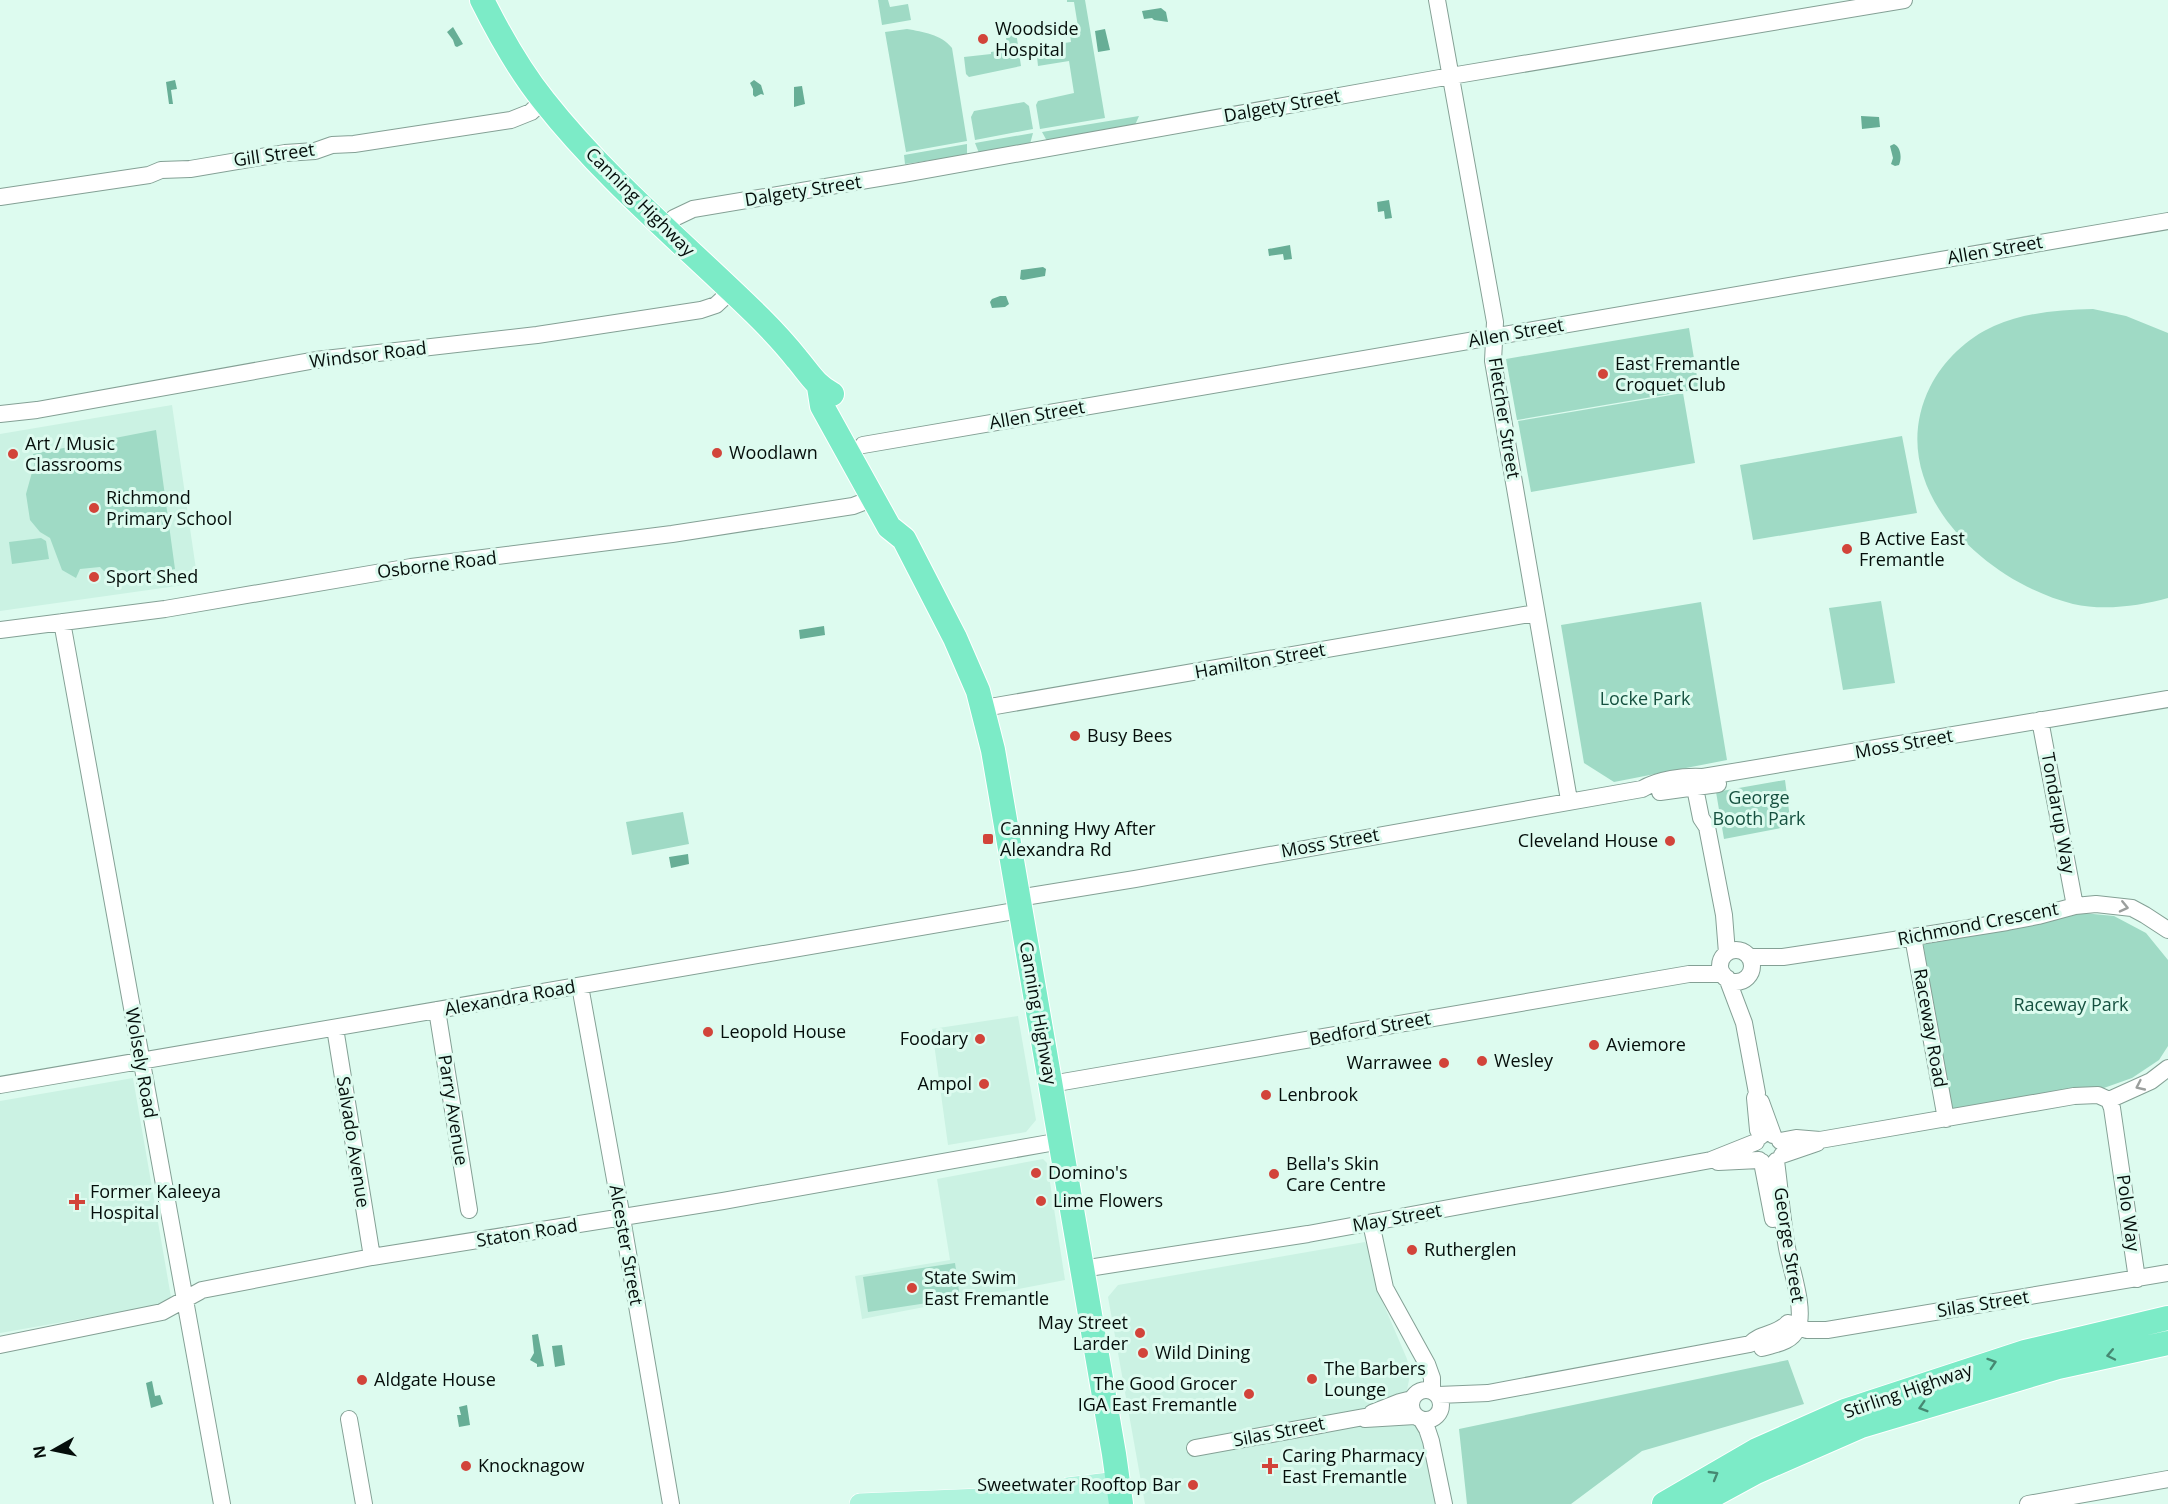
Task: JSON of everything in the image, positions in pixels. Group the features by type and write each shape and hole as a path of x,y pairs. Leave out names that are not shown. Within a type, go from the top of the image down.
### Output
{"highway":[{"name":"Canning Highway","path":"483,0 506,45 543,101 616,180 797,358 819,387 836,397 904,519 904,539"},
{"name":"Canning Highway","path":"819,387 822,406 889,527 904,539 955,638 984,708 1061,1141 1120,1494"},
{"name":"Stirling Highway","path":"1664,1504 1757,1450 1845,1411 2025,1352 2168,1318"},
{"name":"Stirling Highway","path":"1697,1504 1756,1472 1861,1426 2058,1367 2168,1343"}],"main road":[{"path":"860,1504 1054,1496 1068,1488 1120,1494"}],"street":[{"name":"Fletcher Street","path":"1437,0 1495,322 1493,361 1569,800"},
{"name":"Dalgety Street","path":"665,226 674,218 693,209 903,174 1451,76 1904,0"},
{"name":"Gill Street","path":"0,197 149,175 161,170 190,169 275,154 315,151 332,145 354,144 511,120 531,112 543,101"},
{"name":"Allen Street","path":"863,445 2168,221"},
{"name":"Windsor Road","path":"0,414 82,402 316,360 537,335 701,310 717,305 731,291"},
{"name":"Osborne Road","path":"0,630 165,609 411,567 683,532 853,506 874,498"},
{"name":"Hamilton Street","path":"984,708 1536,614"},
{"name":"Wolsely Road","path":"62,622 222,1504"},
{"name":"Moss Street","path":"1019,904 1146,877 1569,800 1642,789 1656,792 1699,782 2042,724 2168,699"},
{"name":"Moss Street","path":"2042,724 2168,707"},
{"name":"Tondarup Way","path":"2042,724 2075,906"},
{"name":"George Street","path":"1699,782 1710,817 1707,827 1736,965 1757,1093 1755,1098 1758,1130 1769,1149 1788,1305 1793,1326"},
{"name":"Alexandra Road","path":"0,1085 580,986 1019,904"},
{"name":"Richmond Crescent","path":"1736,965 2038,916 2075,906 2096,904 2132,908 2168,930"},
{"name":"Raceway Road","path":"1913,937 1946,1119"},
{"name":"Bedford Street","path":"1051,1084 1736,965"},
{"name":"Alcester Street","path":"580,986 671,1504"},
{"name":"Parry Avenue","path":"437,1010 469,1210"},
{"name":"Salvado Avenue","path":"335,1028 372,1257"},
{"path":"1769,1149 1796,1138 1820,1140 2074,1096 2098,1095 2107,1106 2151,1081 2168,1068"},
{"name":"Polo Way","path":"2107,1106 2112,1108 2137,1279"},
{"name":"Staton Road","path":"0,1345 162,1312 202,1290 372,1257 622,1218 1061,1141"},
{"name":"May Street","path":"1082,1269 1375,1222 1711,1160 1715,1162 1769,1149"},
{"path":"1375,1222 1385,1288 1411,1337 1416,1341 1432,1378 1426,1405 1442,1468 1440,1479 1444,1504"},
{"name":"Silas Street","path":"1195,1448 1268,1436 1315,1425 1364,1417 1365,1419 1426,1405 1750,1344 1793,1326 1827,1330 2168,1273"},
{"path":"349,1419 364,1504"},
{"path":"2028,1504 2168,1479"}],"shaded area":[{"path":"1161,8 1166,12 1168,22 1152,18 1144,19 1142,11"},
{"path":"453,27 463,44 457,47 447,32"},
{"path":"1105,29 1110,50 1098,52 1095,31"},
{"path":"175,80 177,89 171,90 173,104 169,104 166,82"},
{"path":"754,80 761,85 764,95 755,97 753,95 750,83"},
{"path":"802,86 805,104 794,107 794,87"},
{"path":"1861,116 1879,117 1880,127 1862,129"},
{"path":"1894,144 1901,156 1899,165 1895,166 1891,164 1893,158 1890,146"},
{"path":"1389,200 1392,218 1385,219 1384,211 1378,212 1377,202"},
{"path":"1290,245 1292,259 1284,260 1283,254 1269,256 1268,249"},
{"path":"1043,267 1046,269 1045,276 1020,279 1021,270"},
{"path":"1006,296 1009,304 1005,307 992,308 990,302 992,299"},
{"name":"Richmond Primary School","path":"172,405 198,583 0,611 0,434"},
{"path":"824,626 825,635 800,639 799,630"},
{"path":"688,854 689,864 671,868 669,857"},
{"path":"1018,1016 1036,1120 1026,1132 948,1145 932,1029"},
{"name":"Former Kaleeya Hospital","path":"133,1078 172,1303 0,1333 0,1101"},
{"path":"1043,1159 1047,1163 1065,1280 862,1319 855,1276 950,1260 937,1179"},
{"path":"1365,1242 1374,1278 1407,1359 1410,1375 1407,1390 1411,1419 1426,1433 1435,1504 1145,1504 1108,1297 1118,1285"},
{"path":"538,1334 544,1366 537,1367 537,1364 530,1360 534,1353 532,1335"},
{"path":"562,1345 565,1365 555,1367 552,1346"},
{"path":"152,1381 155,1396 160,1395 163,1404 151,1408 146,1383"},
{"path":"467,1405 470,1425 459,1427 457,1415 461,1415 459,1407"}],"green space":[{"path":"878,0 888,0 890,7 908,4 911,20 882,25"},
{"path":"1067,0 1085,0 1105,118 1040,129 1036,105 1038,101 1074,93 1069,61 1038,66 1036,47 1071,42 1070,35 1079,33 1074,2 1067,2"},
{"path":"1015,25 1021,66 969,77 966,74 964,57 991,54 991,52 1008,49 1004,27"},
{"path":"907,29 937,37 952,48 967,141 906,152 885,32"},
{"path":"1024,102 1029,106 1033,129 975,140 971,117 974,111"},
{"path":"1139,116 1135,125 1047,141 1042,132"},
{"path":"1033,133 1030,144 979,153 975,143"},
{"path":"967,144 967,155 905,164 904,155"},
{"path":"2093,309 2126,316 2168,333 2168,598 2133,605 2097,607 2073,604 2039,592 2006,575 1976,552 1950,524 1930,493 1919,460 1918,424 1930,387 1949,359 1965,344 1984,331 2006,321 2055,311"},
{"name":"East Fremantle Croquet Club","path":"1689,328 1699,389 1517,420 1506,359"},
{"path":"1683,393 1695,463 1531,492 1518,421"},
{"path":"156,430 175,569 112,579 100,567 80,569 76,578 62,570 50,538 40,532 30,520 26,494 34,465 33,454"},
{"path":"1902,436 1917,513 1753,540 1740,465"},
{"path":"41,538 46,541 49,559 12,564 9,542"},
{"path":"1881,601 1895,683 1843,690 1829,608"},
{"name":"Locke Park","path":"1701,602 1727,760 1614,782 1584,763 1561,625"},
{"name":"George Booth Park","path":"1785,780 1791,826 1724,839 1716,792"},
{"path":"683,812 689,844 632,855 626,822"},
{"name":"Raceway Park","path":"2083,913 2114,916 2146,933 2168,960 2168,1046 2159,1060 2132,1078 2101,1089 1951,1114 1923,943"},
{"name":"State Swim East Fremantle","path":"955,1263 960,1298 868,1312 863,1277"},
{"path":"1788,1360 1804,1404 1642,1451 1571,1504 1467,1504 1459,1429"}],"place":[{"name":"Woodside Hospital","path":"983,39"},
{"name":"East Fremantle Croquet Club","path":"1603,374"},
{"name":"Woodlawn","path":"717,453"},
{"name":"Art / Music Classrooms","path":"13,454"},
{"name":"Richmond Primary School","path":"94,508"},
{"name":"B Active East Fremantle","path":"1847,549"},
{"name":"Sport Shed","path":"94,577"},
{"name":"Busy Bees","path":"1075,736"},
{"name":"Canning Hwy After Alexandra Rd","path":"988,839"},
{"name":"Cleveland House","path":"1670,841"},
{"name":"Leopold House","path":"708,1032"},
{"name":"Foodary","path":"980,1039"},
{"name":"Aviemore","path":"1594,1045"},
{"name":"Wesley","path":"1482,1061"},
{"name":"Warrawee","path":"1444,1063"},
{"name":"Ampol","path":"984,1084"},
{"name":"Lenbrook","path":"1266,1095"},
{"name":"Domino's","path":"1036,1173"},
{"name":"Bella's Skin Care Centre","path":"1274,1174"},
{"name":"Lime Flowers","path":"1041,1201"},
{"name":"Former Kaleeya Hospital","path":"77,1202"},
{"name":"Rutherglen","path":"1412,1250"},
{"name":"State Swim East Fremantle","path":"912,1288"},
{"name":"May Street Larder","path":"1140,1333"},
{"name":"Wild Dining","path":"1143,1353"},
{"name":"The Barbers Lounge","path":"1312,1379"},
{"name":"Aldgate House","path":"362,1380"},
{"name":"The Good Grocer IGA East Fremantle","path":"1249,1394"},
{"name":"Knocknagow","path":"466,1466"},
{"name":"Caring Pharmacy East Fremantle","path":"1270,1466"},
{"name":"Sweetwater Rooftop Bar","path":"1193,1485"}]}
